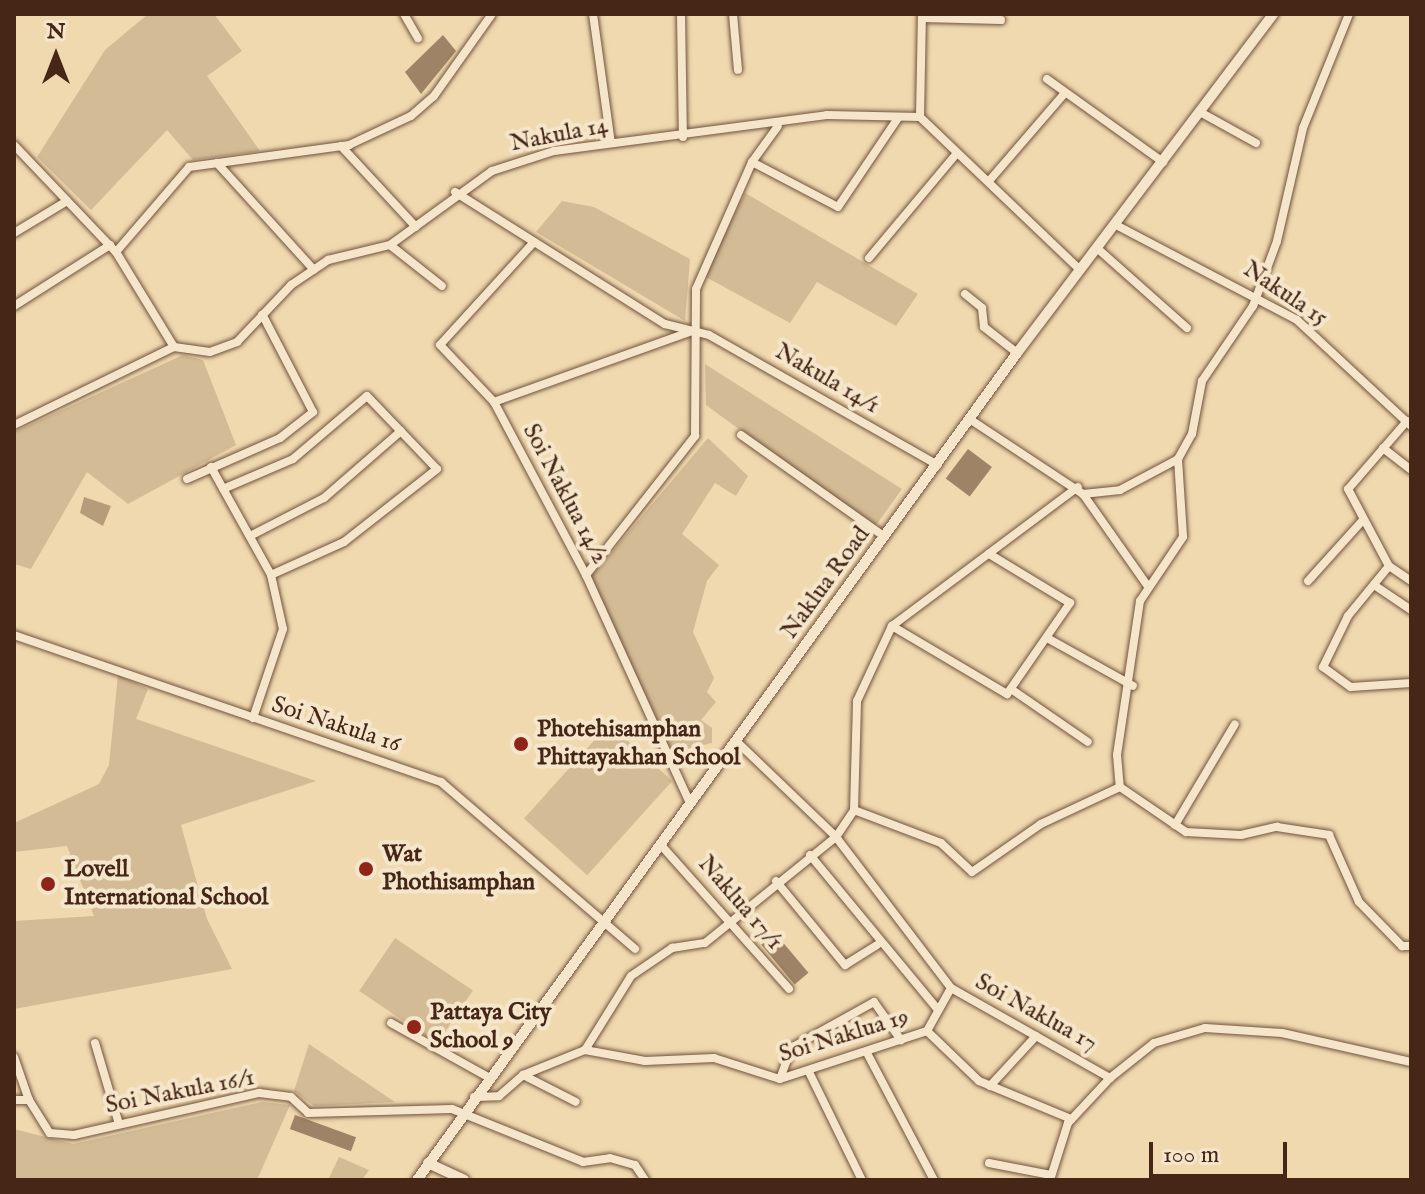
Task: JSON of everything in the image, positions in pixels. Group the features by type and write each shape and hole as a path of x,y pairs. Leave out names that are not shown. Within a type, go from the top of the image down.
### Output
{"street":[{"path":"404,14 418,38"},
{"path":"14,306 113,249 189,167 341,146 411,116 434,96 492,14"},
{"path":"593,14 611,143"},
{"path":"681,14 683,137"},
{"path":"733,14 738,70"},
{"name":"Naklua Road","path":"417,1180 473,1097 604,922 1017,353 1273,14"},
{"path":"473,1097 499,1096 523,1075 585,1050 631,976 672,948 705,943 776,881 836,837 854,810 857,701 892,626 1080,491 1120,490 1178,459 1192,434 1202,381 1257,294 1303,128 1349,14"},
{"path":"1001,20 922,16 920,117 1080,270"},
{"path":"1047,79 1163,162"},
{"path":"989,181 1065,93"},
{"path":"1200,112 1256,143"},
{"name":"Nakula 14","path":"14,425 174,347 224,347 314,270 353,250 390,245 416,227 455,192 523,158 611,143 778,126 827,115 920,117"},
{"path":"752,162 838,207 898,118"},
{"path":"586,575 695,436 696,330 702,267 752,162 778,126"},
{"path":"14,145 113,249 174,347"},
{"path":"341,146 416,227"},
{"path":"869,258 957,153"},
{"path":"217,163 314,270"},
{"name":"Nakula 14/1","path":"455,192 665,324 696,330 938,465"},
{"path":"14,233 67,201"},
{"name":"Nakula 15","path":"1116,225 1257,294 1297,320 1410,424"},
{"name":"Soi Naklua 14/2","path":"534,242 440,343 494,402 586,575 690,803"},
{"path":"390,245 442,286"},
{"path":"1098,249 1187,328"},
{"path":"965,294 982,308 984,327 1017,353"},
{"path":"187,479 280,438 313,412 262,314"},
{"path":"494,402 696,330"},
{"path":"223,489 293,459 367,396 437,469 344,542 271,575"},
{"path":"971,420 1080,491 1147,585"},
{"path":"1410,424 1383,448 1348,489 1389,566 1411,581"},
{"path":"250,536 324,498 401,431"},
{"path":"741,435 885,537"},
{"path":"1383,448 1411,470"},
{"path":"1120,787 1117,755 1133,686 1147,585 1167,568 1183,537 1178,459"},
{"path":"211,467 271,575 283,629 253,718"},
{"path":"1308,581 1363,520"},
{"path":"892,626 1002,695 1011,689 1049,639 1070,603 989,554"},
{"path":"1389,566 1326,650 1324,671 1351,687 1411,683"},
{"path":"1374,585 1411,610"},
{"name":"Soi Nakula 16","path":"14,635 466,796 635,949"},
{"path":"1049,639 1133,686"},
{"path":"1011,689 1088,742"},
{"path":"1175,825 1235,724"},
{"name":"Soi Naklua 17","path":"736,741 836,837 951,988 1110,1078 1154,1043 1205,1028 1282,1033 1411,1062"},
{"path":"854,810 941,843 972,872 1041,824 1120,787"},
{"path":"1120,787 1186,832 1241,835 1277,827 1329,835 1359,902 1402,946 1411,946"},
{"name":"Naklua 17/1","path":"660,844 732,920 789,989"},
{"path":"810,855 877,945 938,1010"},
{"path":"776,881 845,965 877,945"},
{"path":"927,1031 951,988"},
{"path":"780,1079 791,1048 874,1002 901,1040"},
{"path":"391,1023 488,1077"},
{"name":"Soi Naklua 19","path":"585,1050 645,1061 714,1058 780,1079 927,1031 990,1086 1071,1119"},
{"path":"990,1086 1036,1036"},
{"path":"95,1043 119,1124"},
{"path":"867,1053 934,1180"},
{"path":"14,1057 29,1100 14,1100"},
{"path":"809,1072 862,1180"},
{"path":"523,1075 576,1102"},
{"path":"989,1163 1051,1178 1071,1119 1110,1078"},
{"name":"Soi Nakula 16/1","path":"29,1100 50,1133 199,1113 259,1093 291,1097 308,1113 463,1113"},
{"path":"463,1113 583,1162 635,1165 645,1180"},
{"path":"428,1163 464,1180"}],"shaded area":[{"path":"148,14 214,14 242,51 207,76 260,151 193,160 167,130 91,210 37,157 105,50"},
{"path":"745,193 918,294 896,326 817,282 790,323 704,276"},
{"path":"562,201 594,207 690,259 685,321 536,232"},
{"path":"183,355 203,360 236,445 128,504 87,472 31,569 14,564 14,432"},
{"path":"705,364 902,489 874,528 706,405"},
{"path":"708,438 748,476 736,496 715,483 682,534 719,565 707,581 693,632 714,678 707,692 716,702 701,720 712,728 712,743 669,753 590,578"},
{"path":"84,497 111,506 103,526 80,513"},
{"path":"118,675 148,689 136,719 316,781 181,825 207,919 232,969 14,1009 14,921 94,916 67,846 14,852 14,823 99,784 109,765"},
{"path":"609,724 672,781 587,875 524,818"},
{"path":"395,938 473,991 437,1044 359,991"},
{"path":"309,1044 395,1102 314,1106 294,1091"},
{"path":"262,1102 290,1105 257,1180 14,1180 14,1129 73,1144"},
{"path":"339,1157 369,1170 362,1180 328,1180"}],"building":[{"path":"443,35 456,51 421,94 405,72"},
{"path":"968,449 992,467 970,497 946,479"},
{"path":"775,933 808,973 795,984 761,945"},
{"path":"295,1115 356,1137 351,1151 290,1129"}],"place":[{"name":"Photehisamphan Phittayakhan School","path":"521,744"},
{"name":"Wat Phothisamphan","path":"366,869"},
{"name":"Lovell International School","path":"48,884"},
{"name":"Pattaya City School 9","path":"414,1027"}]}
